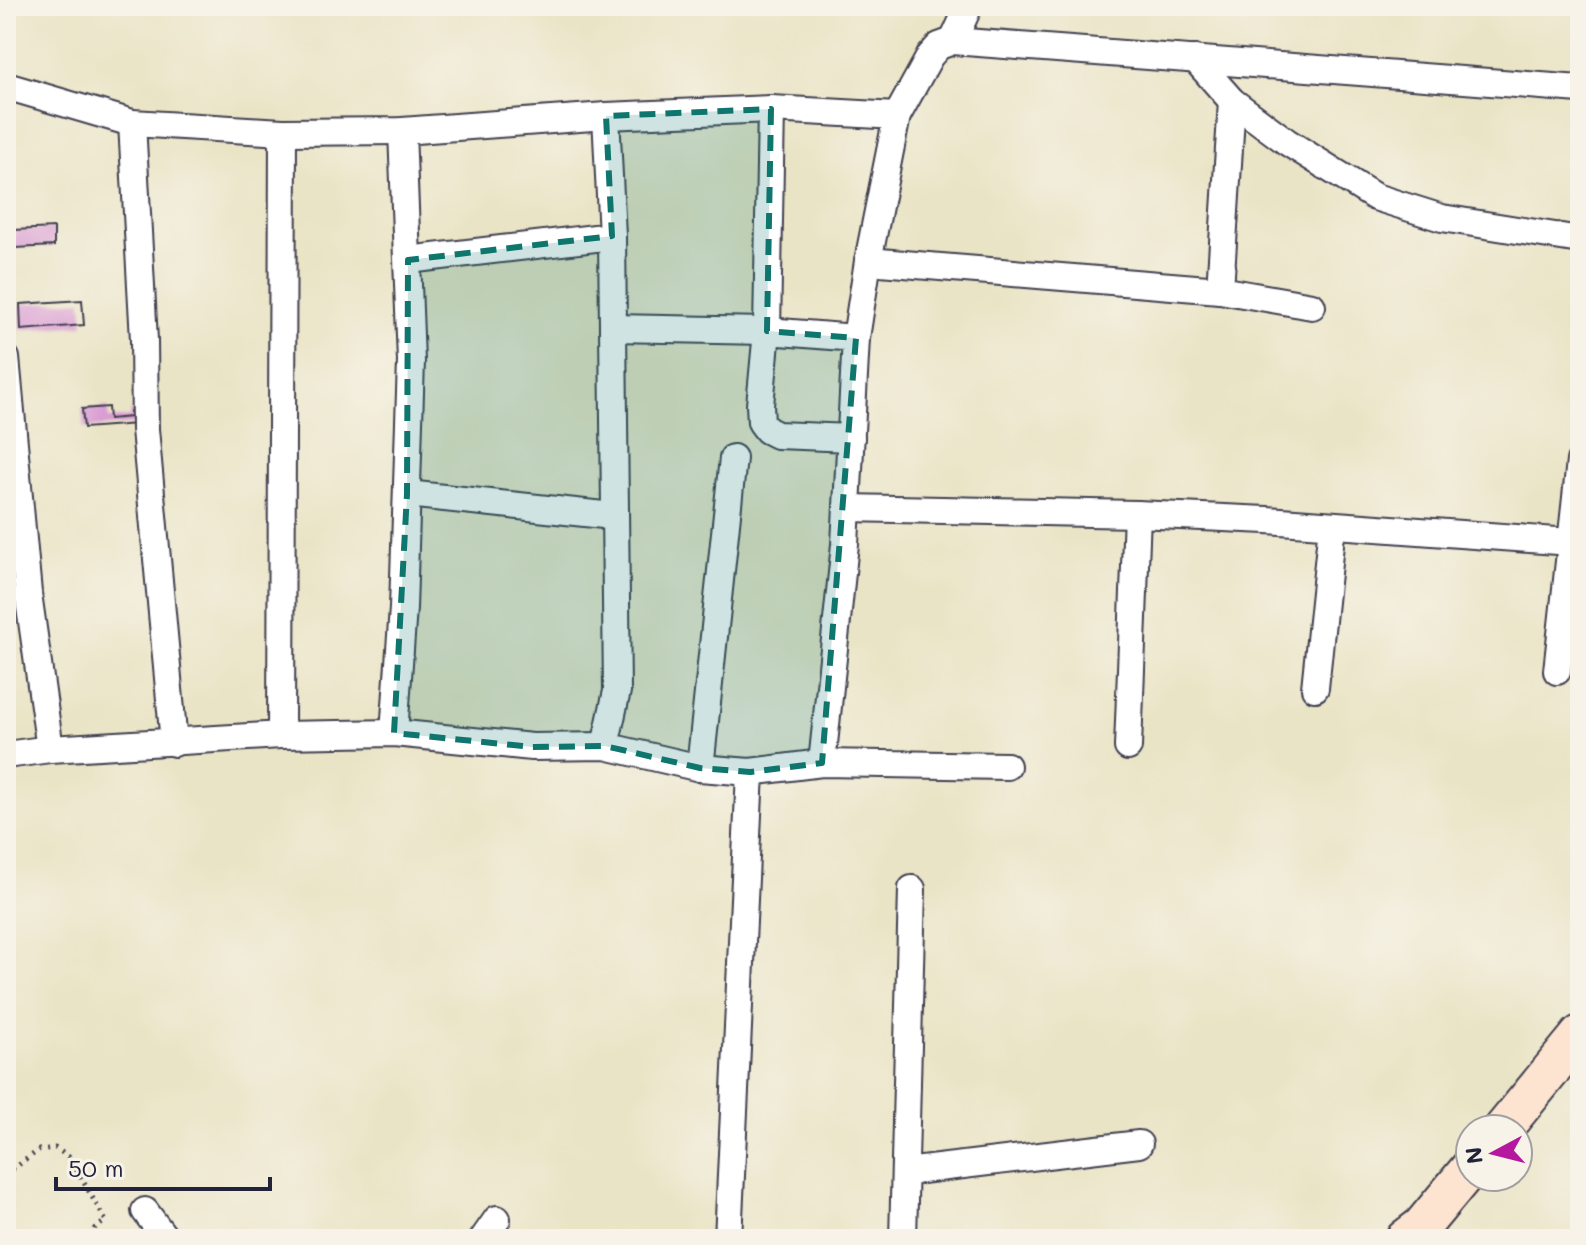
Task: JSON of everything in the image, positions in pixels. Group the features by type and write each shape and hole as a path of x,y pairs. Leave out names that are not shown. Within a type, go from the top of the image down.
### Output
{"main road":[{"path":"1516,1113 1580,1035"},
{"path":"1405,1239 1422,1226 1454,1187"}],"street":[{"path":"953,41 969,6"},
{"path":"822,763 847,508 856,338 868,261 897,116 930,56 939,46 953,41 1580,89"},
{"path":"1195,59 1232,101 1287,142 1375,197 1442,218 1580,240"},
{"path":"6,86 132,123 283,132 402,131 606,116 771,109 897,116"},
{"path":"1220,290 1232,101"},
{"path":"771,109 767,331 761,422 767,430 777,435 851,438"},
{"path":"605,746 617,691 612,236 606,116"},
{"path":"132,123 144,340 145,429 174,743"},
{"path":"394,733 403,608 411,361 402,131"},
{"path":"281,735 283,132"},
{"path":"408,260 612,236"},
{"path":"868,261 1220,290 1312,306"},
{"path":"613,328 767,331 856,338"},
{"path":"6,358 28,593 50,749"},
{"path":"700,768 733,458"},
{"path":"1557,671 1580,461"},
{"path":"407,494 613,516"},
{"path":"847,508 1137,514 1571,542"},
{"path":"1128,747 1137,514"},
{"path":"1315,688 1332,525"},
{"path":"6,755 50,749 281,735 394,733 532,747 605,746 700,768 750,772 822,763 1007,766"},
{"path":"728,1239 750,772"},
{"path":"903,1239 912,889"},
{"path":"905,1172 1139,1144"},
{"path":"145,1211 166,1239"}],"path":[{"path":"6,1174 39,1150 55,1148 69,1157 106,1221 95,1228 92,1239"}],"highlighted area":[{"path":"771,109 767,331 856,338 822,763 750,772 700,768 605,746 532,747 394,733 407,494 408,260 612,236 606,116"}],"building":[{"path":"54,228 54,246 15,248 14,230"},
{"path":"82,300 84,325 21,330 20,304"},
{"path":"108,407 109,419 131,417 130,411 136,410 137,424 84,428 82,409"}]}
